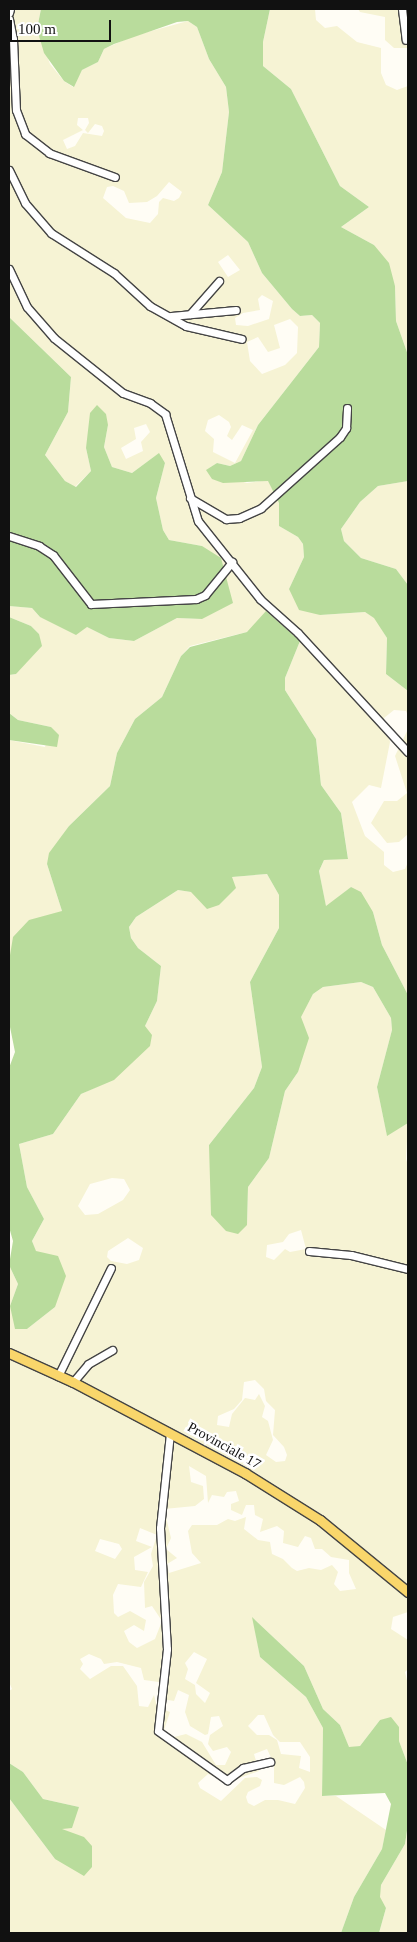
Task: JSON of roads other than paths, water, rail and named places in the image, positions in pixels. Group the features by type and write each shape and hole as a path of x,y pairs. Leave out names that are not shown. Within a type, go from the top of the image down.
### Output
{"main road":[{"name":"Provinciale 17","path":"9,1353 73,1382 170,1433 296,1504 408,1592"}],"street":[{"path":"9,13 10,9"},
{"path":"402,9 406,40"},
{"path":"9,19 20,126 50,153 115,176"},
{"path":"9,170 25,203 50,233 114,273 150,306 193,328 242,339"},
{"path":"9,269 27,307 54,338 123,393 150,403 165,414 198,521 260,599 298,633 408,752"},
{"path":"190,315 219,281"},
{"path":"171,316 236,310"},
{"path":"190,498 226,519 239,518 261,508 340,437 346,428 346,408"},
{"path":"9,536 39,546 55,556 92,604 196,599 204,595 232,562"},
{"path":"309,1251 351,1255 408,1269"},
{"path":"58,1376 111,1268"},
{"path":"73,1382 88,1364 112,1350"},
{"path":"170,1433 160,1528 167,1649 158,1731 227,1780 243,1768 270,1762"}]}
